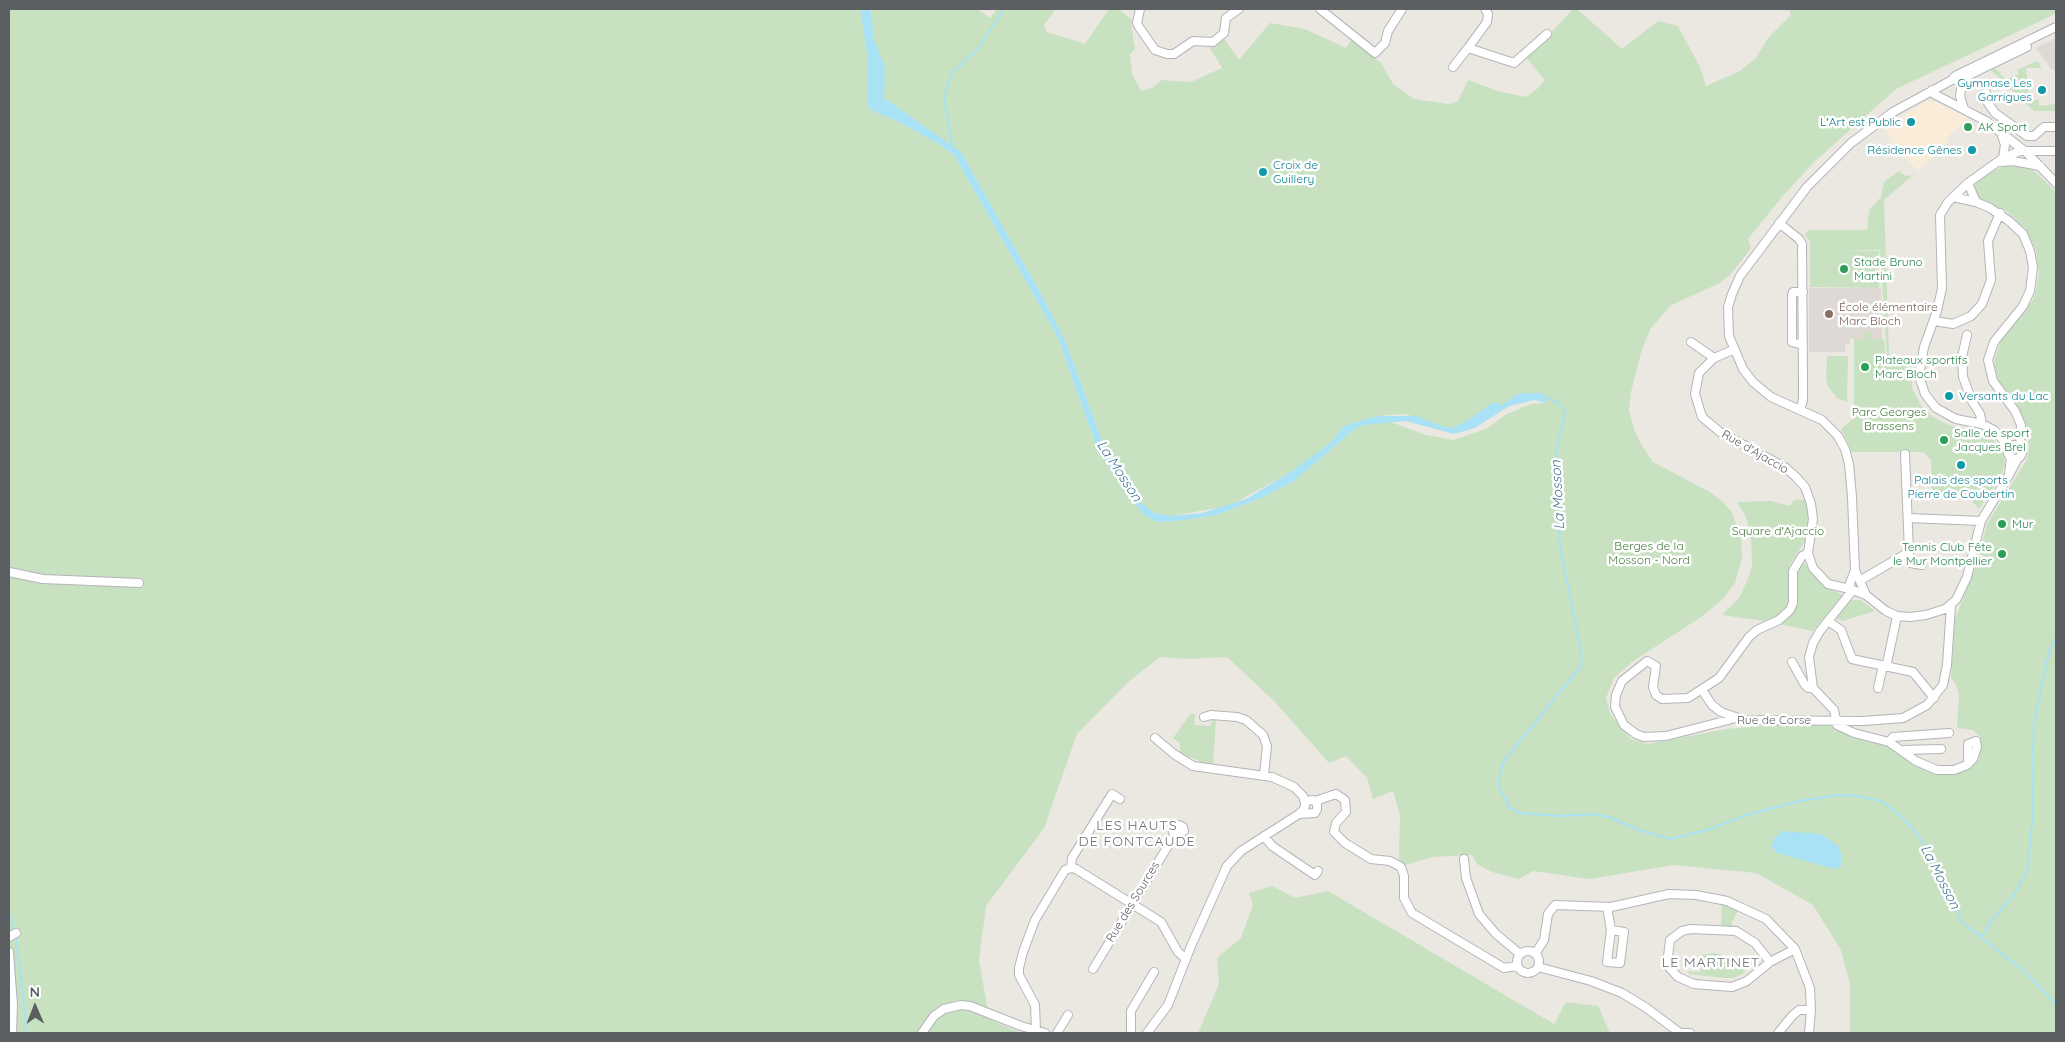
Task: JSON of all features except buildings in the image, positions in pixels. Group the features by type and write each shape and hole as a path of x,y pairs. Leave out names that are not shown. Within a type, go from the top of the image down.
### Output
{"street":[{"path":"1140,9 1137,22 1139,27 1155,50 1167,54 1174,54 1193,41 1213,42 1224,33 1226,18 1238,9"},
{"path":"1320,9 1376,53 1385,43 1388,31 1402,9"},
{"path":"1453,67 1487,22 1488,14 1485,9"},
{"path":"1952,80 1955,76 2056,27"},
{"path":"1866,595 1858,581 1855,570 1852,497 1846,454 1832,429 1822,420 1764,391 1743,369 1733,350 1728,324 1731,289 1807,187 1844,149 1887,116 1932,90 1952,80 1963,78 2056,32"},
{"path":"1468,48 1514,63 1547,34"},
{"path":"1963,78 1960,96 1964,108"},
{"path":"1932,90 1934,94 1964,108 2001,132 2026,152 2056,184"},
{"path":"1986,93 1986,100 1995,113 2030,137 2044,127 2056,127"},
{"path":"1986,121 1995,113"},
{"path":"2001,132 2005,145 2001,160"},
{"path":"2014,452 1994,430 1982,424 1946,414 1936,408 1925,394 1919,376 1920,361 1940,300 1943,280 1939,220 1943,208 1953,197 1968,183 2001,160 2020,151 2056,151"},
{"path":"2013,161 2026,152"},
{"path":"2001,160 2040,166"},
{"path":"1968,183 1976,202"},
{"path":"1828,621 1841,630 1852,659 1913,672 1934,698 1946,675 1951,605 1967,578 1980,521 2009,475 2021,425 2015,411 1993,381 1988,360 1994,342 2023,306 2033,279 2030,251 2022,234 2000,213 1976,202 1953,197"},
{"path":"1934,321 1946,325 1959,322 1971,316 1982,304 1991,280 1988,241 2000,213"},
{"path":"1779,223 1801,241 1803,400 1800,410"},
{"path":"1967,334 1962,357 1963,377 1972,401 1980,414 1982,424"},
{"path":"1691,342 1714,358"},
{"name":"Rue d'Ajaccio","path":"1733,350 1714,358 1704,367 1696,380 1695,394 1702,417 1720,432 1786,468 1805,488 1811,504 1813,519 1808,553"},
{"path":"1905,454 1908,552 1910,563 1922,566"},
{"path":"1908,518 1980,521"},
{"path":"1908,552 1858,581 1853,591 1828,621 1810,650 1809,666 1813,688 1834,710 1837,726 1854,733 1889,742 1903,750 1916,761 1937,770 1954,770 1968,764"},
{"path":"1736,718 1712,704 1702,690 1723,674 1748,637 1757,630 1779,620 1790,610 1793,603 1793,571 1802,556 1808,553 1813,568 1820,577 1837,588 1866,595 1886,611 1897,616 1926,616 1938,613 1951,605"},
{"path":"9,572 43,579 139,583"},
{"path":"1853,591 1858,581"},
{"path":"1878,688 1883,666 1887,663 1897,616"},
{"name":"Rue de Corse","path":"1702,690 1688,698 1662,700 1656,695 1653,687 1656,666 1652,662 1646,661 1634,669 1618,688 1615,707 1618,717 1629,731 1644,737 1666,736 1736,718 1872,721 1903,718 1918,712 1934,698"},
{"path":"1792,662 1805,685 1808,688 1813,688"},
{"path":"1204,717 1211,714 1237,717 1246,720 1263,735 1266,746 1264,775"},
{"path":"1889,742 1893,737 1949,733"},
{"path":"1156,738 1174,754 1193,766 1264,775 1294,787 1309,804"},
{"path":"1903,750 1941,749"},
{"path":"1071,868 1072,858 1112,794 1120,799"},
{"path":"1147,1033 1168,1005 1227,866 1241,851 1309,804 1336,794 1343,797 1346,803 1346,812 1333,828 1337,836 1371,860 1390,860 1401,868 1404,876 1404,898 1412,913 1504,968 1517,966"},
{"name":"Rue des Sources","path":"1093,969 1174,836"},
{"path":"1264,836 1272,846 1315,875 1318,871"},
{"path":"1464,859 1464,870 1473,904 1493,931 1520,954"},
{"path":"1036,1031 1035,1005 1019,975 1019,968 1035,920 1065,870 1076,869 1161,922 1178,952 1186,960"},
{"path":"1535,954 1544,940 1548,914 1555,905 1607,907 1669,894 1715,898 1741,906 1766,919 1795,949 1810,988 1809,1033"},
{"path":"1607,907 1611,930"},
{"path":"1770,962 1755,943 1736,931 1691,929 1682,931 1670,940 1667,965 1678,977 1694,984 1732,987 1747,981 1770,962 1795,949"},
{"path":"1526,951 1535,954 1539,960 1538,967 1533,972 1525,973 1517,966 1517,959 1520,954 1526,951"},
{"path":"9,952 13,1005 12,1033"},
{"path":"1538,967 1592,981 1622,993 1645,1006 1681,1033 1690,1033"},
{"path":"1131,1033 1131,1010 1154,972"},
{"path":"922,1033 934,1016 944,1009 961,1005 970,1006 1045,1033"},
{"path":"1778,1033 1793,1014 1799,1010 1811,1010"},
{"path":"1056,1033 1068,1015"}],"shaded area":[{"path":"2056,38 2056,70 2052,70 2036,48"},
{"path":"1927,101 1937,102 1969,118 1947,137 1949,140 1918,171 1891,142 1884,127"},
{"name":"École élémentaire Marc Bloch","path":"1809,288 1881,288 1882,339 1850,339 1850,344 1845,345 1845,352 1809,352"}],"green space":[{"name":"Berges de la Mosson - Nord","path":"9,9 860,9 868,59 867,104 871,110 901,123 942,146 954,155 1058,338 1097,448 1126,492 1157,522 1216,515 1264,497 1294,481 1356,428 1364,425 1376,422 1391,422 1426,435 1454,440 1488,428 1505,415 1531,404 1544,403 1544,393 1519,397 1455,427 1448,428 1405,414 1377,416 1344,426 1328,446 1289,473 1229,506 1171,516 1154,513 1130,494 1102,441 1066,343 1046,303 961,152 884,98 884,67 874,40 871,9 977,9 990,18 997,9 1056,9 1044,25 1047,32 1085,44 1109,9 1119,9 1133,21 1131,24 1135,49 1130,54 1132,74 1141,91 1154,87 1161,80 1191,82 1222,68 1210,48 1224,39 1239,60 1270,23 1305,29 1346,48 1352,39 1381,63 1393,84 1414,99 1449,104 1458,101 1468,80 1497,91 1526,97 1537,89 1545,80 1525,56 1549,35 1573,9 1577,9 1622,49 1658,21 1678,26 1700,67 1706,86 1740,71 1756,58 1768,38 1791,15 1789,9 2056,9 2056,13 2051,16 1896,89 1814,162 1782,197 1748,239 1751,248 1730,275 1718,284 1671,305 1651,328 1642,349 1631,392 1629,410 1634,429 1653,462 1708,491 1722,501 1731,511 1741,536 1742,558 1735,583 1722,600 1701,617 1632,662 1614,678 1606,698 1610,713 1620,727 1631,739 1648,744 1726,729 1775,725 1829,725 1862,738 1887,744 1919,767 1936,775 1953,775 1967,770 1979,759 1980,737 1973,730 1957,728 1959,695 1956,684 1951,678 1955,619 1977,563 1987,524 2027,459 2029,447 2026,424 2018,406 1997,378 1994,362 2001,340 2034,298 2039,274 2036,250 2025,228 2006,211 1978,198 1974,185 1985,176 2004,166 2013,164 2030,167 2056,192 2056,1033 1850,1033 1850,984 1841,950 1813,905 1756,873 1674,865 1589,879 1533,871 1519,879 1492,872 1477,864 1472,855 1433,857 1405,865 1399,859 1400,815 1393,791 1373,799 1367,778 1346,756 1329,763 1274,701 1227,657 1188,659 1160,657 1128,682 1077,734 1044,828 986,906 979,960 987,1006 993,1021 1021,1033 9,1033"},
{"path":"2037,61 2042,68 2026,68 2029,100 2039,100 2039,106 2056,104 2056,111 2034,111 1991,70 1995,68 2006,80 2019,74 2017,70"},
{"path":"1899,171 1905,176 1913,175 1884,200 1889,355 1887,357 1880,250 1834,250 1879,251 1879,288 1810,287 1810,242 1805,235 1808,230 1867,230 1869,210 1881,197 1884,182"},
{"name":"Parc Georges Brassens","path":"1863,331 1871,331 1870,339 1884,339 1886,358 1911,359 1912,388 1921,405 1933,417 1951,426 1986,432 2002,449 2005,464 2001,477 1979,509 1969,498 1932,497 1931,460 1923,452 1852,452 1841,429 1854,418 1854,339 1869,339 1863,338"},
{"path":"1827,356 1848,356 1847,402 1837,398 1829,388 1826,380"},
{"name":"Square d'Ajaccio","path":"1794,500 1805,500 1809,514 1808,531 1805,541 1789,566 1790,597 1786,609 1777,616 1764,621 1722,615 1739,598 1752,566 1751,536 1746,517 1737,502 1771,501 1790,506"},
{"name":"Square d'Ajaccio","path":"1804,563 1824,586 1843,595 1813,631 1779,624 1789,618 1797,605 1796,571"},
{"path":"1850,600 1861,600 1875,611 1843,621 1835,619"},
{"path":"1190,714 1195,714 1194,725 1210,726 1212,720 1216,719 1213,766 1198,763 1199,761 1190,757 1188,760 1180,755 1180,743 1173,738"},
{"path":"1272,886 1295,898 1328,891 1554,1024 1566,1002 1598,1006 1610,1033 1198,1033 1219,984 1217,958 1241,938 1253,905 1249,893"},
{"path":"1722,903 1738,910 1731,924 1738,928 1721,928"},
{"path":"1712,953 1734,960 1734,968 1745,969 1745,972 1734,978 1689,974 1688,971 1700,972 1702,955"}],"water":[{"name":"La Mosson","path":"860,9 871,9 874,40 885,67 884,98 961,152 1046,303 1066,343 1102,441 1130,494 1154,513 1171,516 1202,513 1246,499 1289,473 1330,443 1344,426 1377,416 1416,416 1448,428 1455,427 1471,418 1494,402 1502,405 1516,395 1544,393 1545,403 1535,400 1509,406 1475,428 1454,434 1406,421 1364,425 1356,428 1294,481 1264,497 1216,515 1176,521 1157,522 1144,515 1126,493 1097,448 1058,338 954,155 942,146 901,123 871,110 867,104 868,59"},
{"path":"1783,831 1820,834 1838,846 1841,853 1841,866 1835,869 1777,853 1771,846 1775,837"}],"waterway":[{"path":"952,145 944,99 951,74 977,50 1004,9"},
{"name":"La Mosson","path":"1543,396 1557,402 1565,410 1555,458 1555,476 1560,546 1582,657 1580,667 1504,761 1499,778 1499,787 1510,808 1520,813 1562,816 1594,814 1609,817 1639,830 1670,839 1707,830 1747,815 1799,801 1838,795 1857,796 1881,801 1912,827 1928,850 1962,922 2026,973 2056,1004"},
{"path":"1981,937 1996,915 2013,896 2027,872 2033,814 2032,759 2035,718 2049,652 2056,639"},
{"path":"9,914 14,930"},
{"path":"16,937 27,1033"}],"place":[{"name":"Gymnase Les Garrigues","path":"2042,90"},
{"name":"L'Art est Public","path":"1911,122"},
{"name":"AK Sport","path":"1968,127"},
{"name":"Résidence Gênes","path":"1972,150"},
{"name":"Croix de Guillery","path":"1263,172"},
{"name":"Stade Bruno Martini","path":"1844,269"},
{"name":"École élémentaire Marc Bloch","path":"1829,314"},
{"name":"Plateaux sportifs Marc Bloch","path":"1865,367"},
{"name":"Versants du Lac","path":"1949,396"},
{"name":"Salle de sport Jacques Brel","path":"1944,440"},
{"name":"Palais des sports Pierre de Coubertin","path":"1961,465"},
{"name":"Mur","path":"2002,524"},
{"name":"Tennis Club Fête le Mur Montpellier","path":"2002,554"}],"district":[{"name":"LES HAUTS DE FONTCAUDE","path":"1137,834"},
{"name":"LE MARTINET","path":"1711,963"}]}
